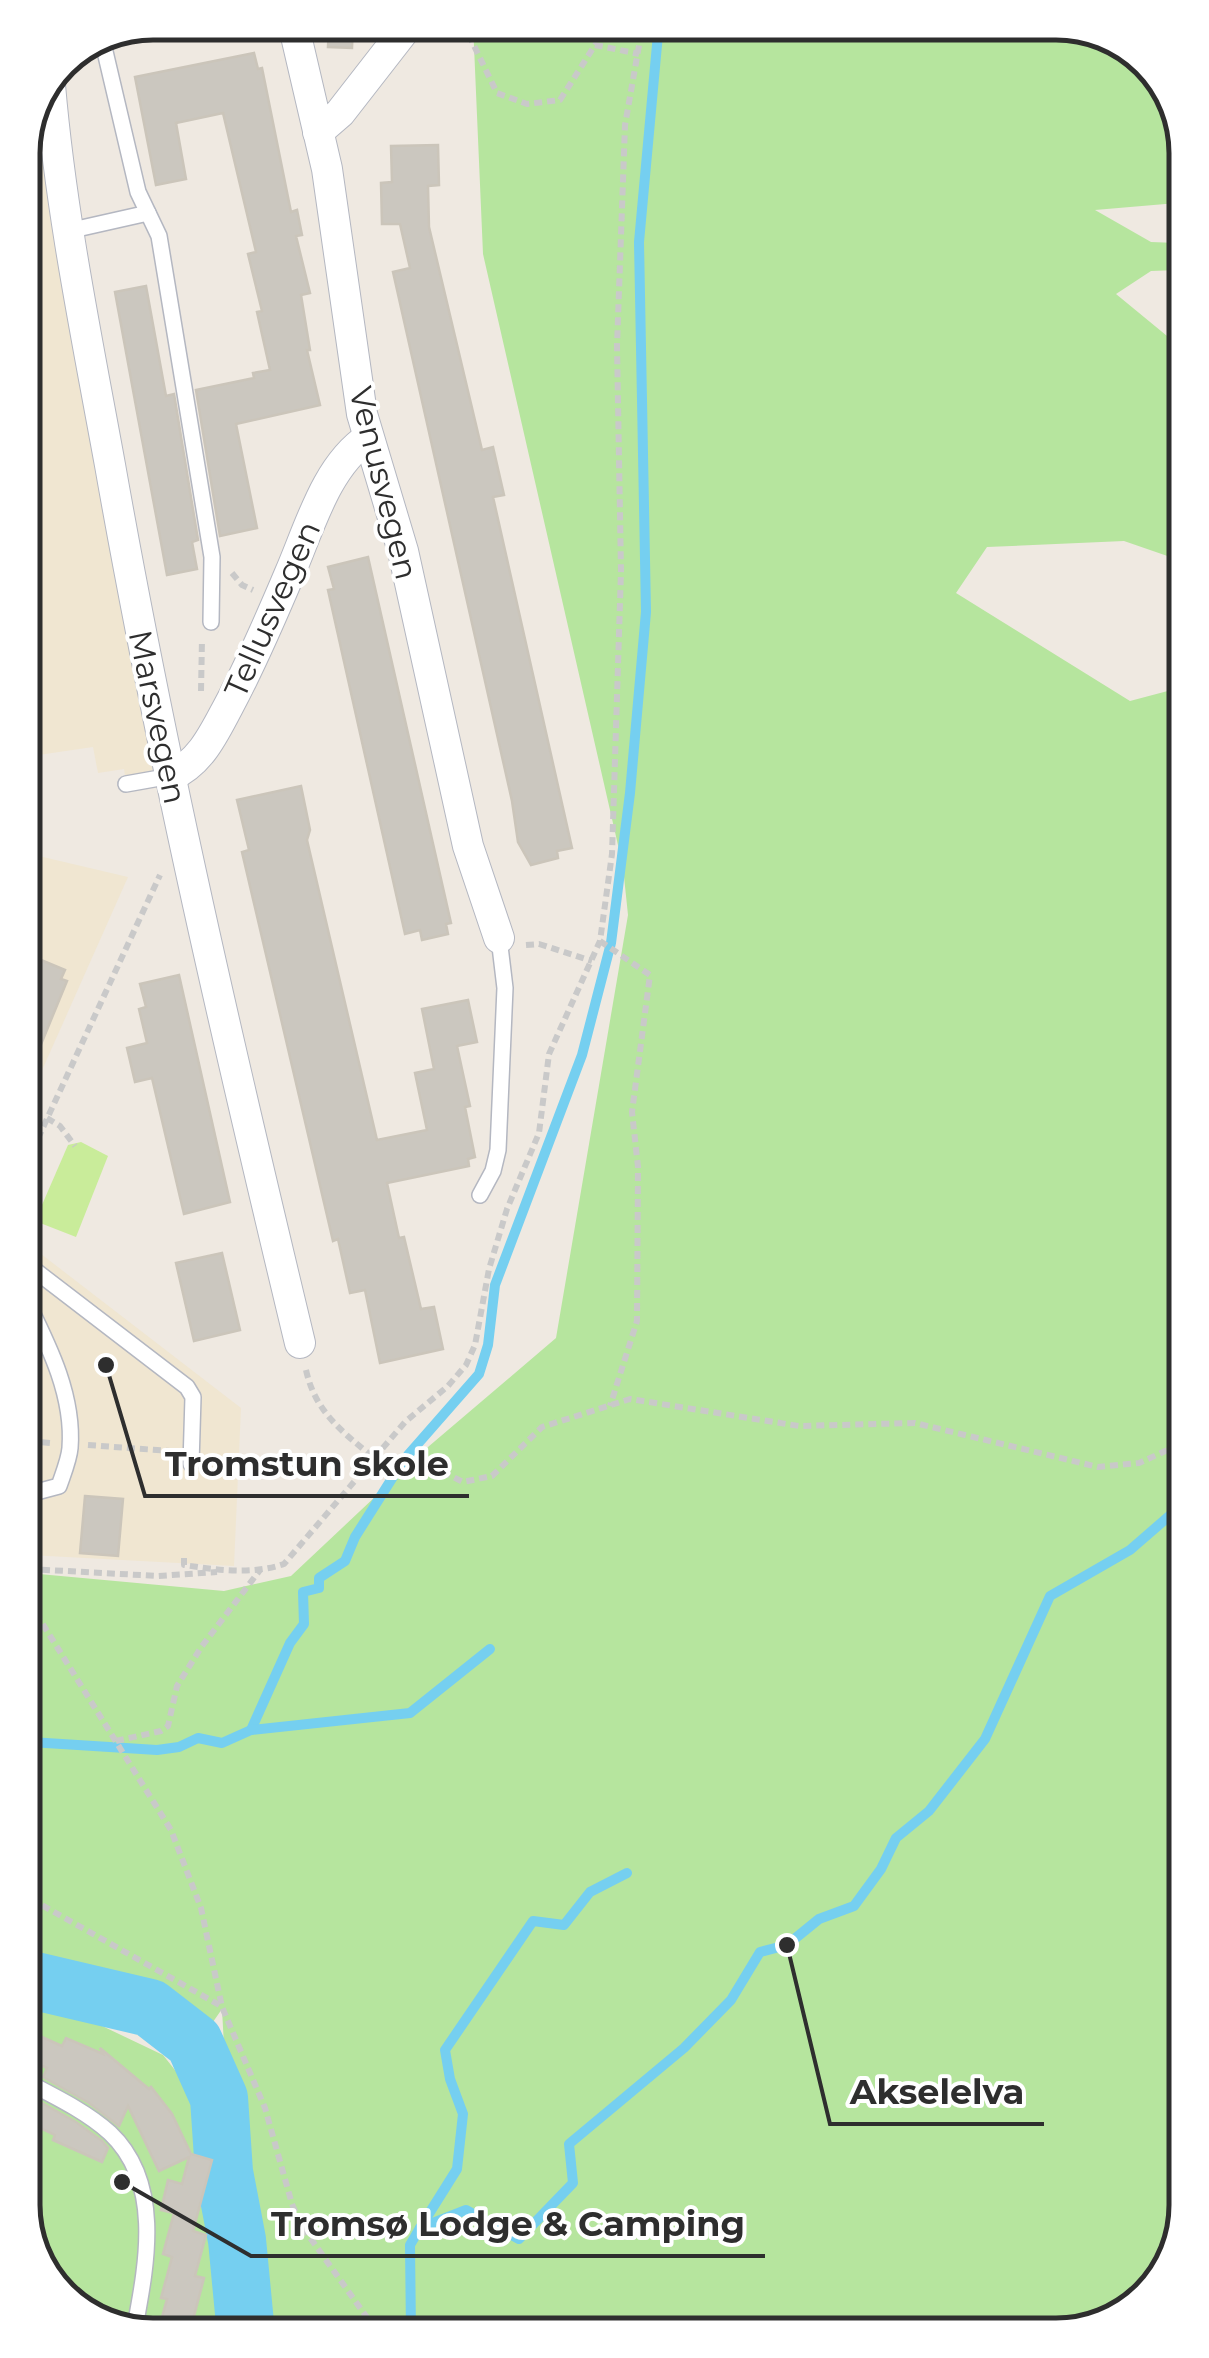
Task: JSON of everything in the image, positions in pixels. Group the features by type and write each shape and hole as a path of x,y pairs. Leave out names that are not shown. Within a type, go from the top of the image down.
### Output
{"street":[{"name":"Venusvegen","path":"297,40 318,132 368,438 403,551 468,846 500,943"},
{"path":"318,132 340,113 396,40"},
{"name":"Marsvegen","path":"52,103 68,232 134,600 192,884 300,1343"},
{"name":"Tellusvegen","path":"171,776 196,761 216,728 250,667 335,473 348,453 368,438"}],"lane":[{"path":"105,52 138,192 159,236 212,558 211,622"},
{"path":"68,232 148,213"},
{"path":"126,784 171,776"},
{"path":"480,1195 494,1170 498,1150 505,988 500,943"},
{"path":"40,1275 186,1387 193,1397 191,1464"},
{"path":"40,1330 60,1374 68,1411 70,1450 59,1486 40,1491"},
{"path":"135,1370 146,1356"},
{"path":"40,2089 96,2122 118,2142 134,2167 143,2196 148,2245 136,2317"}],"path":[{"path":"472,40 497,93 526,104 560,100 595,45 639,54"},
{"path":"40,1570 158,1576 284,1564 405,1422 448,1386 466,1365 475,1345 494,1254 539,1133 549,1054 600,941 612,854 622,571 617,346 626,125 640,40"},
{"path":"212,558 249,589 284,587"},
{"path":"40,1135 182,829"},
{"path":"600,941 650,975 632,1112 638,1168 637,1321 610,1406"},
{"path":"500,943 539,944 592,961"},
{"path":"48,1118 60,1126 75,1146"},
{"path":"300,1343 312,1394 341,1431 373,1457"},
{"path":"366,1466 401,1458 422,1461 463,1482 492,1476 542,1428 630,1399 800,1426 915,1423 1098,1467 1139,1463 1169,1449"},
{"path":"128,1448 130,1436"},
{"path":"96,1446 167,1451"},
{"path":"184,1558 184,1564 225,1571"},
{"path":"116,1741 162,1732 168,1726 177,1686 260,1569"},
{"path":"40,1620 171,1830 201,1908 222,2007 265,2108 292,2204 301,2225 367,2318"},
{"path":"40,1905 222,2007"}],"shaded area":[{"path":"41,141 157,773 127,788 124,769 98,773 93,747 40,755"},
{"path":"40,856 128,877 40,1075"},
{"path":"40,1253 241,1408 234,1566 40,1556"}],"green space":[{"path":"474,40 1063,40 1099,49 1125,63 1154,96 1167,131 1169,204 1095,210 1151,242 1169,243 1169,270 1151,271 1116,294 1169,338 1169,557 1124,541 987,547 956,593 1130,701 1169,691 1169,2205 1165,2234 1141,2280 1119,2299 1078,2316 261,2318 247,2232 247,2161 238,2089 224,2046 222,2009 199,2042 151,2005 40,1977 40,1574 224,1591 291,1576 428,1447 556,1338 628,915 623,867 483,254"},
{"path":"81,1142 108,1156 76,1237 40,1223 40,1209 68,1145"},
{"path":"40,2009 98,2024 163,2055 186,2084 206,2121 213,2203 231,2318 131,2316 90,2299 63,2274 42,2227 40,2205"}],"building":[{"path":"328,40 352,40 352,48 328,47"},
{"path":"254,53 258,69 262,68 291,212 297,210 302,235 296,236 310,293 301,295 307,350 320,405 236,424 257,528 220,536 196,390 254,378 253,373 270,370 257,312 262,311 248,254 256,252 223,113 176,123 186,179 156,185 135,77"},
{"path":"438,145 439,185 428,186 429,227 482,450 493,447 504,495 493,497 572,848 557,851 558,858 531,865 518,842 393,272 410,268 400,224 382,224 381,183 392,182 391,146"},
{"path":"146,286 166,396 174,394 198,540 192,542 197,569 167,575 115,292"},
{"path":"368,557 451,923 446,924 448,934 422,940 420,930 405,934 328,590 334,589 328,567"},
{"path":"301,786 310,830 307,840 377,1140 427,1130 415,1073 434,1069 422,1009 468,1000 477,1042 457,1046 470,1106 465,1107 475,1157 468,1159 469,1166 387,1183 421,1309 434,1307 443,1349 380,1363 365,1290 350,1293 338,1239 333,1241 242,852 249,850 237,800"},
{"path":"40,962 65,970 61,979 67,981 40,1047"},
{"path":"179,975 230,1202 184,1214 152,1078 135,1082 127,1048 147,1043 139,1009 146,1007 140,984"},
{"path":"222,1253 240,1330 194,1341 176,1263"},
{"path":"85,1496 123,1499 118,1556 80,1553"},
{"path":"40,2036 62,2046 66,2038 103,2054 100,2048 151,2087 172,2114 191,2154 212,2160 193,2231 206,2235 195,2276 204,2278 193,2318 162,2318 167,2299 161,2298 172,2257 163,2254 174,2213 161,2210 168,2180 182,2184 189,2157 159,2171 128,2106 119,2126 89,2103 43,2077 47,2068 40,2065"},
{"path":"40,2102 76,2122 108,2148 102,2162 53,2140 55,2135 40,2128"}],"waterway":[{"path":"408,1455 479,1374 488,1345 495,1285 582,1055 611,943 630,793 646,612 639,242 657,40"},
{"path":"251,1730 290,1643 304,1624 303,1592 319,1588 319,1578 345,1561 355,1537 403,1461"},
{"path":"411,2318 410,2245 420,2228 466,2210 519,2239 573,2183 569,2144 684,2048 731,2000 760,1952 787,1945 819,1919 854,1906 881,1869 896,1838 929,1811 985,1739 1050,1596 1130,1550 1169,1516"},
{"path":"40,1743 157,1750 179,1747 198,1738 222,1743 251,1730 410,1713 490,1649"},
{"path":"420,2228 457,2169 463,2114 450,2079 445,2050 533,1921 564,1925 590,1892 627,1873"},
{"path":"40,1982 150,2008 194,2042 219,2098 224,2172 237,2240 244,2318"}],"place":[{"name":"Tromstun skole","path":"106,1365"},
{"name":"Akselelva","path":"787,1945"},
{"name":"Tromsø Lodge & Camping","path":"122,2182"}]}
